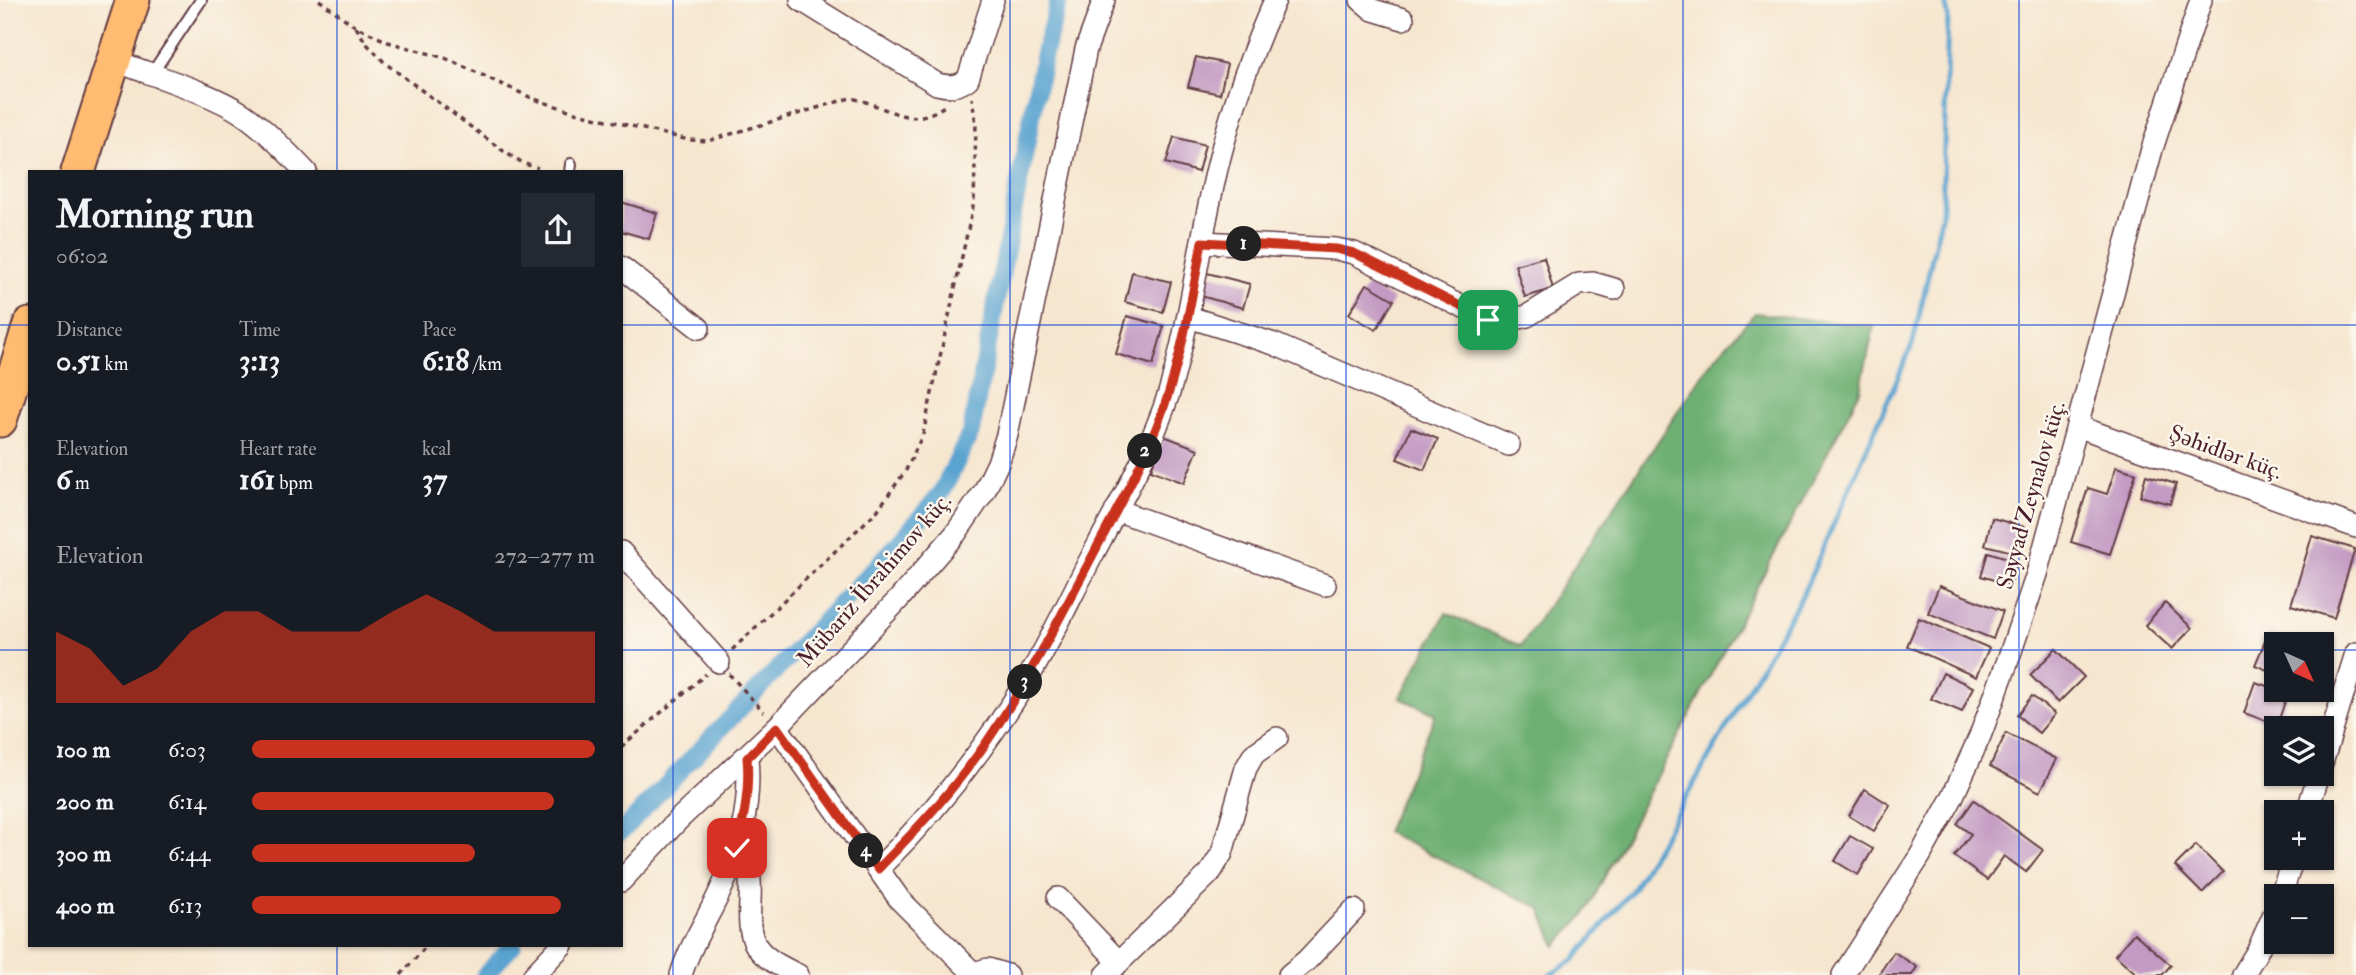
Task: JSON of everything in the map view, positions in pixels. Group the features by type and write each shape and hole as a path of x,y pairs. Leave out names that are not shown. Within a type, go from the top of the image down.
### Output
{"main road":[{"path":"79,170 133,0"},
{"path":"0,420 28,331"}],"street":[{"path":"801,0 937,84 950,87 968,79 993,0"},
{"name":"Mübariz İbrahimov küç.","path":"623,879 678,820 747,758 898,600 956,533 984,492 998,463 1007,435 1086,49 1104,0"},
{"path":"878,869 919,828 958,782 993,734 1029,676 1148,445 1168,394 1189,317 1222,149 1261,32 1275,0"},
{"path":"1361,0 1373,10 1403,19"},
{"name":"Səyyad Zeynalov küç.","path":"1843,975 1920,856 1952,798 1980,736 2037,574 2152,149 2201,0"},
{"path":"113,60 214,99 240,112 266,132 304,170"},
{"path":"1202,242 1336,249 1354,253 1488,320 1507,321 1527,316 1579,284 1593,282 1614,289"},
{"path":"623,269 699,328"},
{"path":"1189,317 1274,344 1509,445"},
{"name":"Şəhidlər küç.","path":"2077,426 2356,527"},
{"path":"1116,510 1325,585"},
{"path":"623,554 719,662"},
{"path":"2334,724 2356,653"},
{"path":"777,727 900,900 974,974 988,969 1007,975"},
{"path":"1058,898 1113,968 1209,873 1222,853 1246,768 1254,754 1277,738"},
{"path":"681,975 723,885 737,848 749,782 747,758"},
{"path":"737,848 745,859 749,873 751,934 757,947 767,957 798,975"},
{"path":"1289,975 1307,960 1354,909"},
{"path":"2243,975 2264,937"},
{"path":"534,975 560,947"}],"lane":[{"path":"151,75 201,0"}],"path":[{"path":"319,0 355,26 388,42 445,58 534,99 578,113 689,140 708,141 850,98 863,100 896,115 917,119 946,105 968,79"},
{"path":"355,26 366,43 386,63 506,153 538,168"},
{"path":"623,745 719,662 877,511 906,470 923,434 974,202 976,124 968,79"},
{"path":"719,662 777,727"},
{"path":"401,975 424,947"}],"green space":[{"path":"1755,313 1874,327 1860,391 1585,914 1556,946 1540,908 1386,832 1436,714 1400,698 1446,613 1521,646 1711,362"}],"building":[{"path":"1196,57 1227,64 1220,94 1188,87"},
{"path":"1174,137 1205,145 1198,172 1166,163"},
{"path":"623,203 657,213 649,239 623,232"},
{"path":"1544,257 1553,289 1525,297 1515,265"},
{"path":"1132,272 1171,282 1163,312 1125,302"},
{"path":"1207,273 1250,284 1243,308 1201,296"},
{"path":"1367,284 1394,300 1376,330 1349,314"},
{"path":"1127,316 1164,326 1153,365 1116,354"},
{"path":"1411,428 1438,439 1424,470 1397,459"},
{"path":"1164,436 1198,449 1184,483 1151,470"},
{"path":"2116,467 2136,473 2110,554 2071,542 2088,488 2107,494"},
{"path":"2146,475 2176,484 2170,504 2140,496"},
{"path":"1992,518 2024,527 2017,553 1985,545"},
{"path":"2312,536 2355,549 2334,618 2291,605"},
{"path":"1988,552 2017,561 2010,585 1981,576"},
{"path":"1939,586 2003,611 1993,639 1928,613"},
{"path":"2165,603 2192,628 2172,649 2145,625"},
{"path":"1919,618 1989,648 1976,677 1907,646"},
{"path":"2264,644 2264,669 2255,665"},
{"path":"2056,649 2084,677 2058,703 2030,675"},
{"path":"1943,673 1973,687 1962,712 1931,699"},
{"path":"2255,682 2264,685 2264,702 2285,702 2280,716 2264,716 2264,720 2244,713"},
{"path":"2032,696 2055,714 2039,733 2017,715"},
{"path":"2006,733 2057,759 2040,792 1990,766"},
{"path":"1865,789 1890,805 1874,831 1849,816"},
{"path":"1974,800 2043,850 2026,872 2004,856 1987,880 1954,856 1971,834 1957,824"},
{"path":"1850,836 1873,849 1858,875 1835,861"},
{"path":"2196,845 2223,872 2202,893 2175,866"},
{"path":"2134,933 2171,965 2162,975 2138,975 2115,955"},
{"path":"1894,952 1917,967 1912,975 1878,975"}],"waterway":[{"path":"623,830 895,547 942,492 971,432 1044,53 1059,0"},
{"path":"1550,975 1574,960 1633,889 1803,594 1913,343 1942,213 1948,16 1945,0"},
{"path":"485,975 511,947"}],"route":[{"path":"737,848 749,782 747,758 777,727 878,869 919,828 958,782 993,734 1029,676 1148,445 1168,394 1189,317 1202,242 1336,249 1354,253 1488,320"}]}
